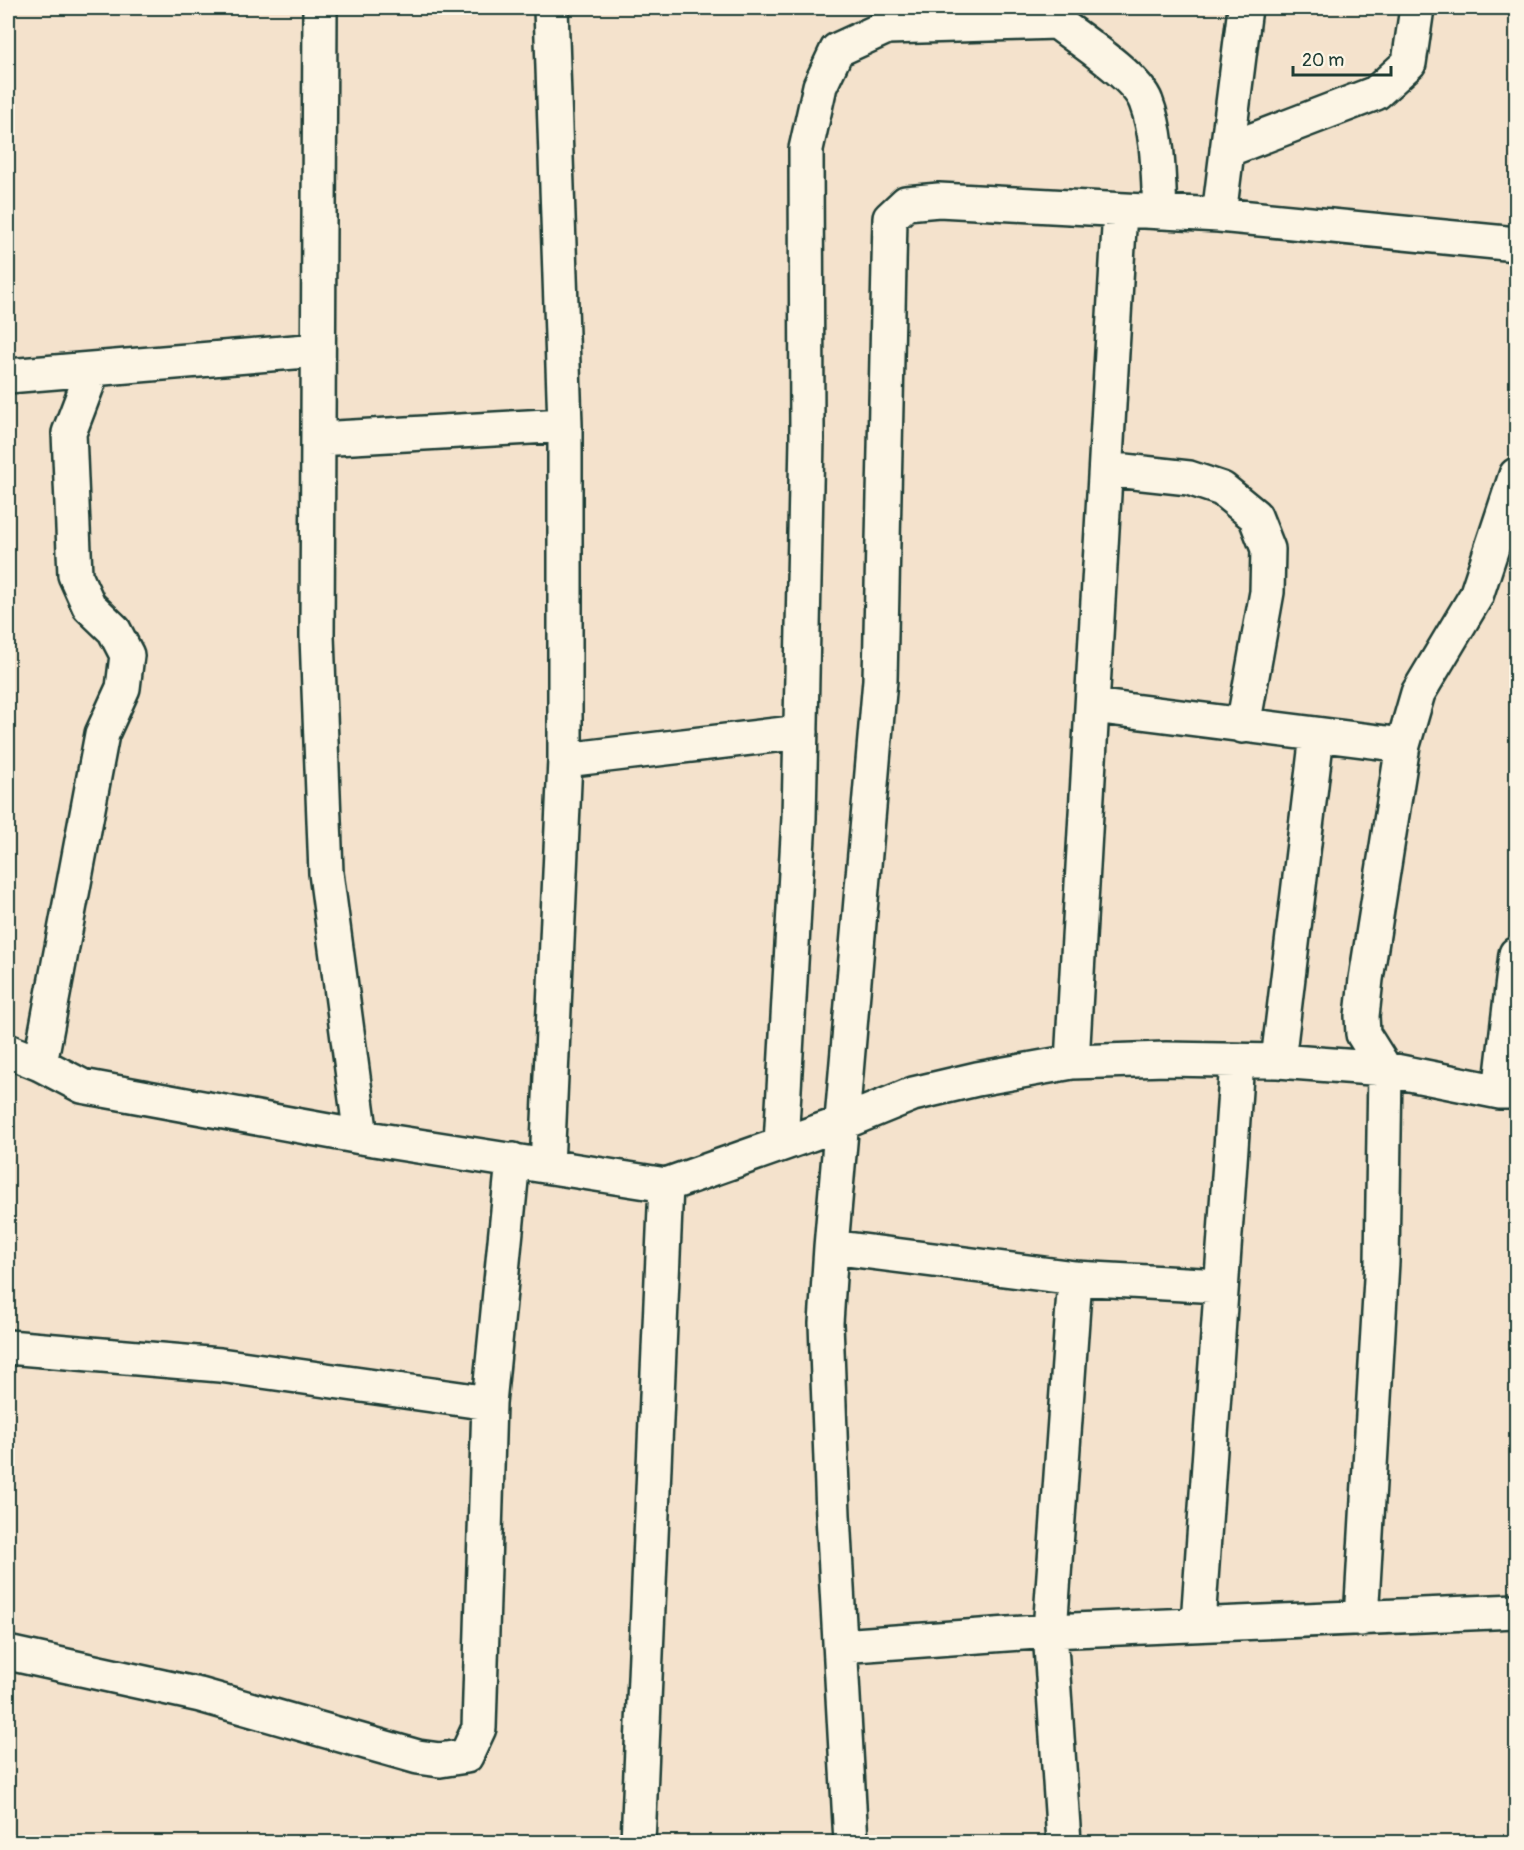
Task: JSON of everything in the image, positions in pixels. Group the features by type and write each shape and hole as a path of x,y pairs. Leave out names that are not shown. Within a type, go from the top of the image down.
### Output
{"street":[{"path":"320,8 317,636 326,873 361,1137"},
{"path":"547,1166 565,760 565,425 551,8"},
{"path":"1219,215 1245,8"},
{"path":"1227,150 1376,93 1409,63 1417,8"},
{"path":"781,1144 799,818 807,438 806,149 820,86 837,50 887,27 1047,15 1130,78 1146,100 1154,130 1160,212"},
{"path":"851,1842 826,1323 880,680 890,218 906,202 939,200 1219,215 1516,244"},
{"path":"1072,1062 1120,210"},
{"path":"8,376 318,350"},
{"path":"40,1064 102,734 123,688 127,656 114,630 89,606 75,575 69,433 93,370"},
{"path":"318,439 565,425"},
{"path":"1106,469 1189,477 1222,489 1255,516 1268,549 1267,592 1243,726"},
{"path":"1361,1619 1382,1262 1385,1069 1363,1034 1362,1016 1366,979 1403,745 1418,693 1476,596 1516,476"},
{"path":"1093,706 1403,745"},
{"path":"565,760 801,732"},
{"path":"1278,1062 1317,735"},
{"path":"8,1051 40,1064 82,1086 361,1137 666,1185 842,1123 913,1094 977,1079 1072,1062 1166,1059 1278,1062 1385,1069 1508,1092 1516,954"},
{"path":"1197,1623 1237,1062"},
{"path":"8,1653 200,1695 418,1757 440,1760 466,1756 479,1728 489,1403 513,1160"},
{"path":"638,1842 666,1185"},
{"path":"831,1246 1076,1278 1220,1286"},
{"path":"1064,1842 1050,1631 1076,1278"},
{"path":"8,1347 220,1365 489,1403"},
{"path":"840,1646 1197,1623 1361,1619 1516,1611"}]}
